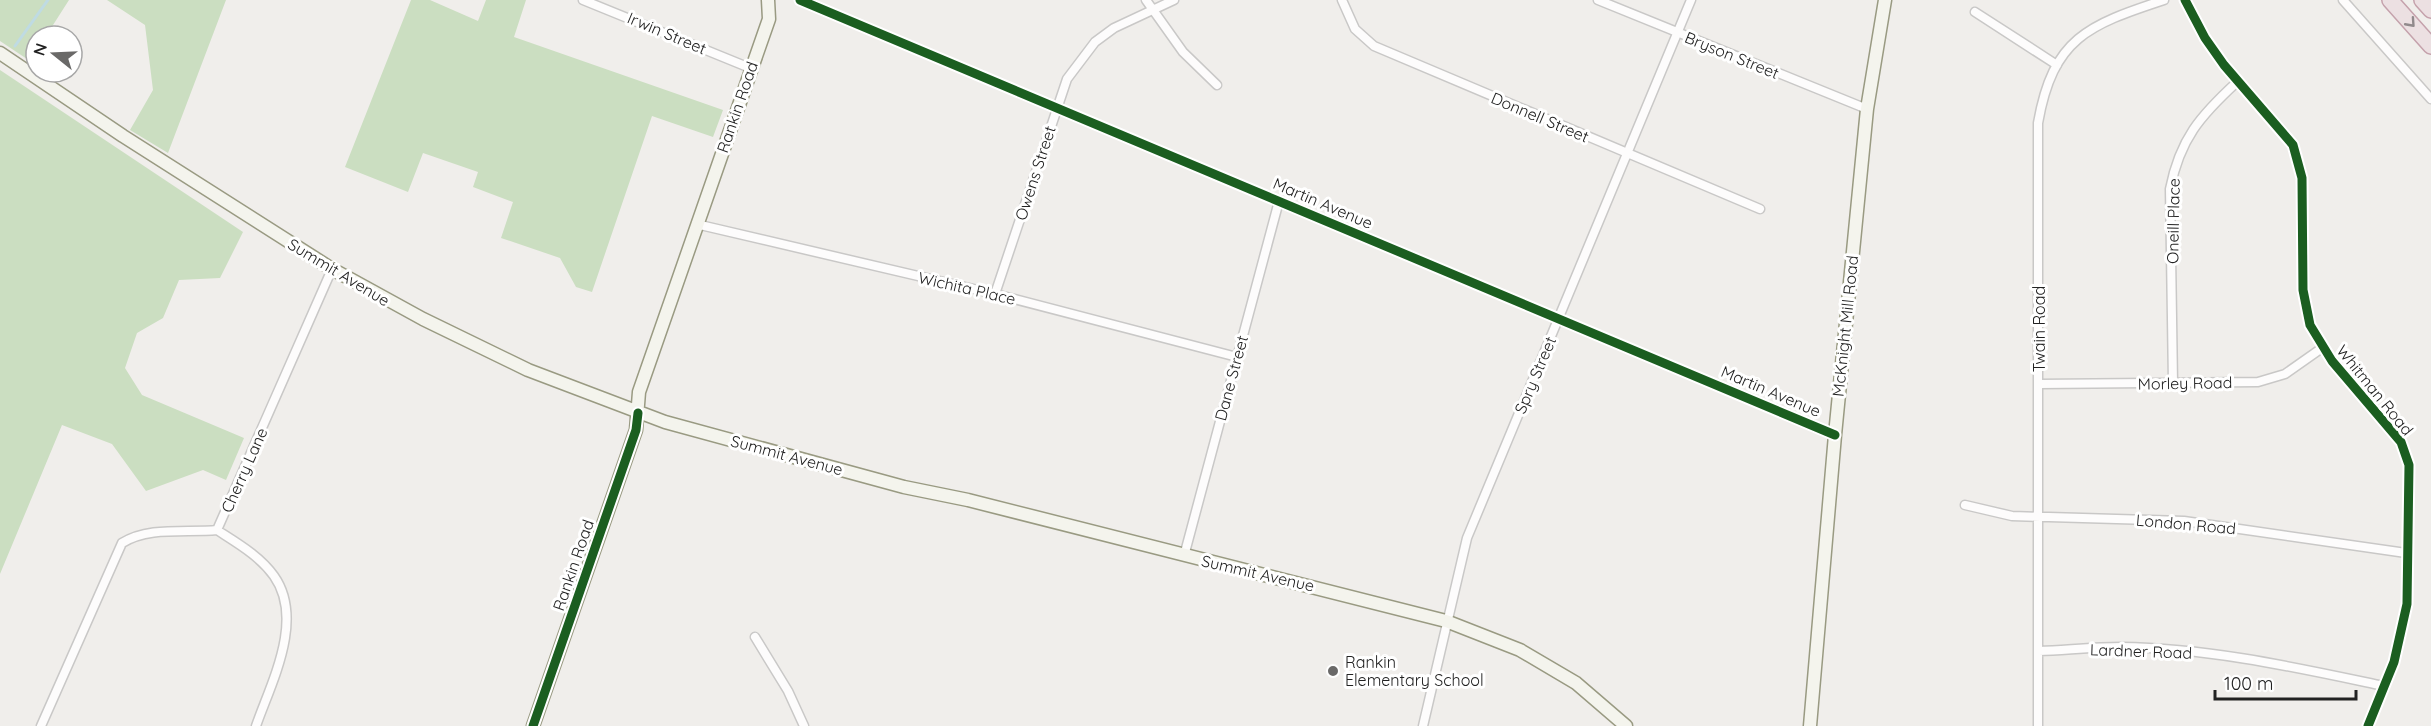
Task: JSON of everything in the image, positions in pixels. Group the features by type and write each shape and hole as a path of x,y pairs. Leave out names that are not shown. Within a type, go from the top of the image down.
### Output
{"highway":[{"path":"2390,0 2431,46"},
{"path":"2422,0 2431,10"}],"main road":[{"name":"Rankin Road","path":"533,726 636,430 639,392 750,68 769,19 768,0"},
{"name":"McKnight Mill Road","path":"1810,726 1835,435 1867,110 1885,0"},
{"name":"Summit Avenue","path":"0,53 123,136 332,269 423,319 528,370 638,413 904,487 968,500 1446,621 1495,638 1566,677 1626,726"}],"street":[{"name":"Irwin Street","path":"583,0 750,68"},
{"name":"Martin Avenue","path":"800,0 1835,435"},
{"path":"1146,0 1182,52 1218,85"},
{"name":"Owens Street","path":"995,294 1056,106 1067,79 1095,42 1114,28 1174,0"},
{"name":"Donnell Street","path":"1342,0 1355,29 1374,46 1760,208"},
{"name":"Bryson Street","path":"1598,0 1867,110"},
{"name":"Spry Street","path":"1423,726 1467,538 1691,0"},
{"name":"Twain Road","path":"2038,726 2038,123 2044,88 2057,65 2086,31 2113,17 2164,0"},
{"name":"Whitman Road","path":"2185,0 2205,38 2237,82 2264,109 2293,145 2302,178 2303,290 2310,325 2322,348 2401,442 2409,465 2407,604 2394,662 2368,726"},
{"path":"2343,0 2431,99"},
{"path":"1975,12 2057,65"},
{"name":"Oneill Place","path":"2173,383 2170,189 2184,140 2200,118 2237,82"},
{"name":"Dane Street","path":"1184,556 1279,201"},
{"name":"Wichita Place","path":"696,224 995,294 1237,357"},
{"name":"Cherry Lane","path":"41,726 122,543 133,536 149,533 217,530 332,269"},
{"name":"Morley Road","path":"2039,384 2258,382 2285,374 2322,348"},
{"name":"London Road","path":"1965,505 1989,512 2038,517 2184,521 2406,553"},
{"path":"217,530 257,558 275,578 286,609 287,628 281,656 256,726"},
{"path":"755,637 788,690 804,726"},
{"name":"Lardner Road","path":"2039,651 2121,647 2198,652 2309,670 2384,686"}],"green space":[{"path":"0,0 69,0 54,24 24,24 24,57 0,41"},
{"path":"107,0 226,0 168,153 130,130 153,90 145,25"},
{"path":"411,0 430,0 478,21 486,0 526,0 514,37 723,110 713,137 652,116 592,292 576,287 560,258 501,238 513,202 473,187 478,172 423,153 408,192 345,167"},
{"path":"0,70 243,232 220,278 179,280 163,318 137,333 125,368 142,395 244,438 226,480 203,470 146,491 112,444 62,425 0,574"}],"waterway":[{"path":"15,46 48,0"}],"cycle path":[{"path":"800,0 1835,435"},
{"path":"2185,0 2205,38 2224,65 2293,145 2302,178 2303,290 2310,325 2332,361 2401,442 2409,465 2407,604 2394,662 2368,726"},
{"path":"533,726 636,430 638,413"}],"place":[{"name":"Rankin Elementary School","path":"1333,671"}]}
